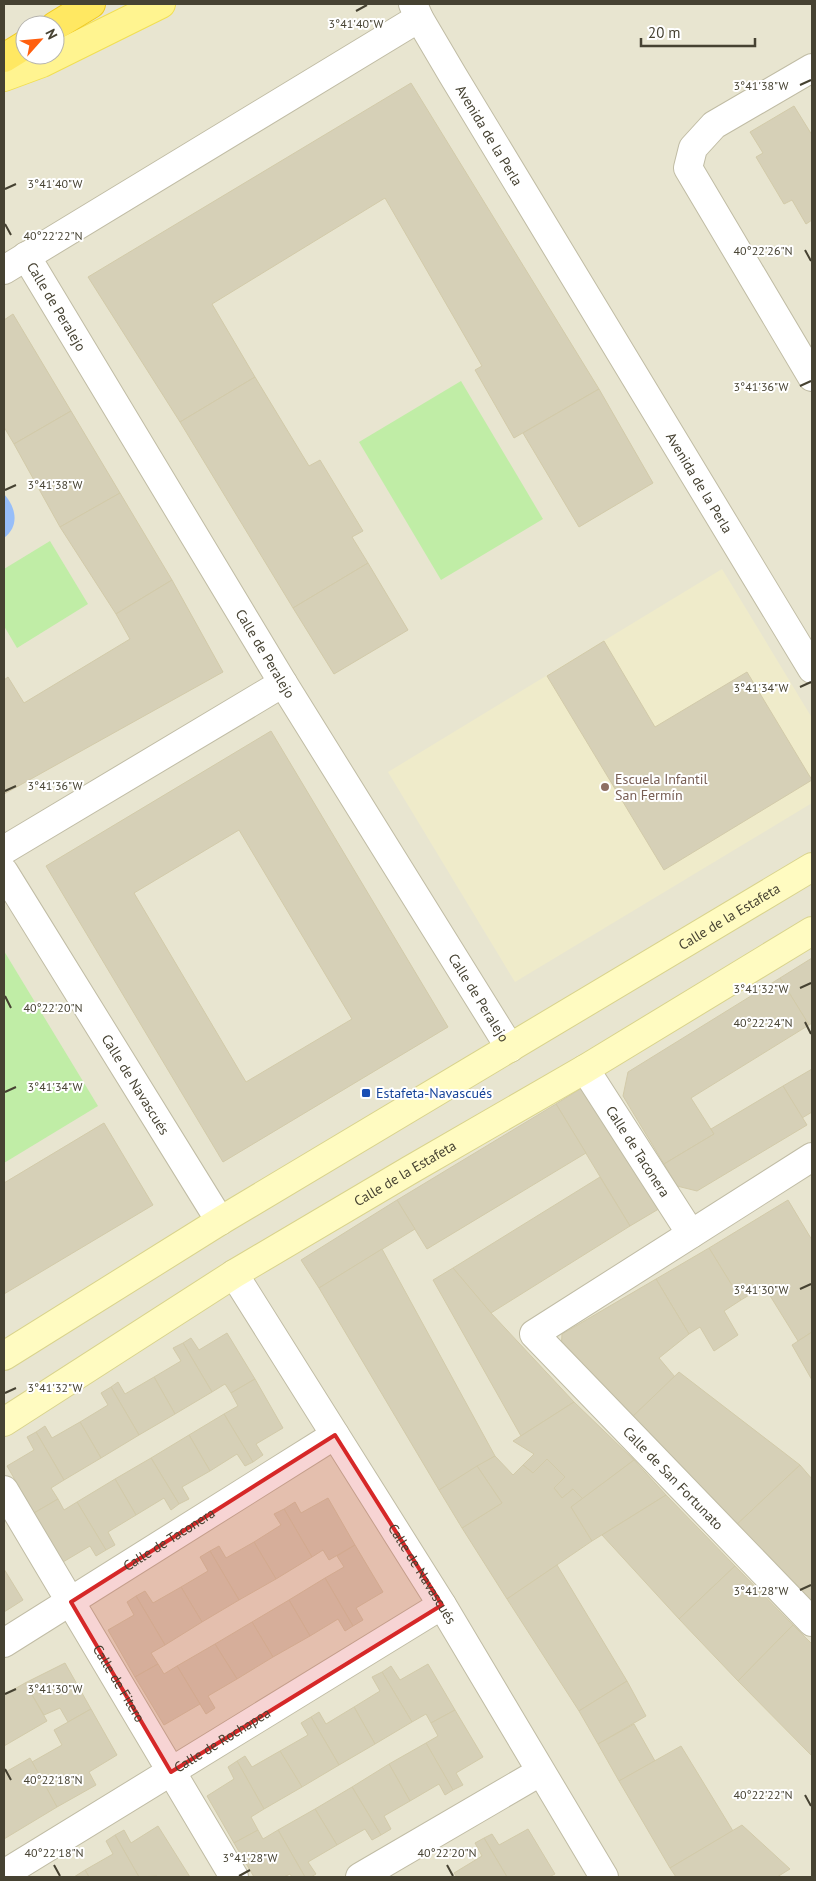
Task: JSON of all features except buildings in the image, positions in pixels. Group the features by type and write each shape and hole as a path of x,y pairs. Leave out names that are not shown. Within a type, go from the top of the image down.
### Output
{"highway":[{"path":"65,20 91,4"},
{"path":"4,58 15,51"}],"main road":[{"path":"4,78 42,63 161,4"}],"street":[{"name":"Avenida de la Perla","path":"4,270 416,11 812,669"},
{"path":"812,68 714,125 693,148 688,168 812,376"},
{"name":"Calle de Peralejo","path":"26,256 283,683 510,1048"},
{"path":"4,850 283,683"},
{"name":"Calle de la Estafeta","path":"4,1356 220,1221 812,867"},
{"name":"Calle de Navascués","path":"4,872 220,1221"},
{"name":"Calle de la Estafeta","path":"4,1422 234,1274 585,1069 812,931"},
{"name":"Calle de Taconera","path":"585,1069 691,1234"},
{"path":"691,1234 811,1161"},
{"name":"Calle de San Fortunato","path":"691,1234 534,1334 812,1622"},
{"name":"Calle de Navascués","path":"234,1274 442,1605 604,1877"},
{"name":"Calle de Taconera","path":"4,1643 335,1435"},
{"name":"Calle de Fitero","path":"4,1490 234,1877"},
{"name":"Calle de Rochapea","path":"4,1874 442,1605"},
{"path":"360,1877 540,1772"}],"highlighted area":[{"path":"335,1435 442,1605 171,1772 71,1602"}],"shaded area":[{"path":"4,4 812,4 812,1877 4,1877"},
{"name":"Escuela Infantil San Fermín","path":"722,569 812,718 812,803 515,982 388,772"}],"green space":[{"path":"461,381 543,519 441,580 359,442"},
{"path":"50,541 88,604 17,648 4,626 4,569"},
{"path":"4,951 98,1106 4,1163"}],"water":[{"path":"4,494 15,516 12,528 4,538"}],"place":[{"name":"Escuela Infantil San Fermín","path":"605,787"},
{"name":"Estafeta-Navascués","path":"366,1093"}]}
